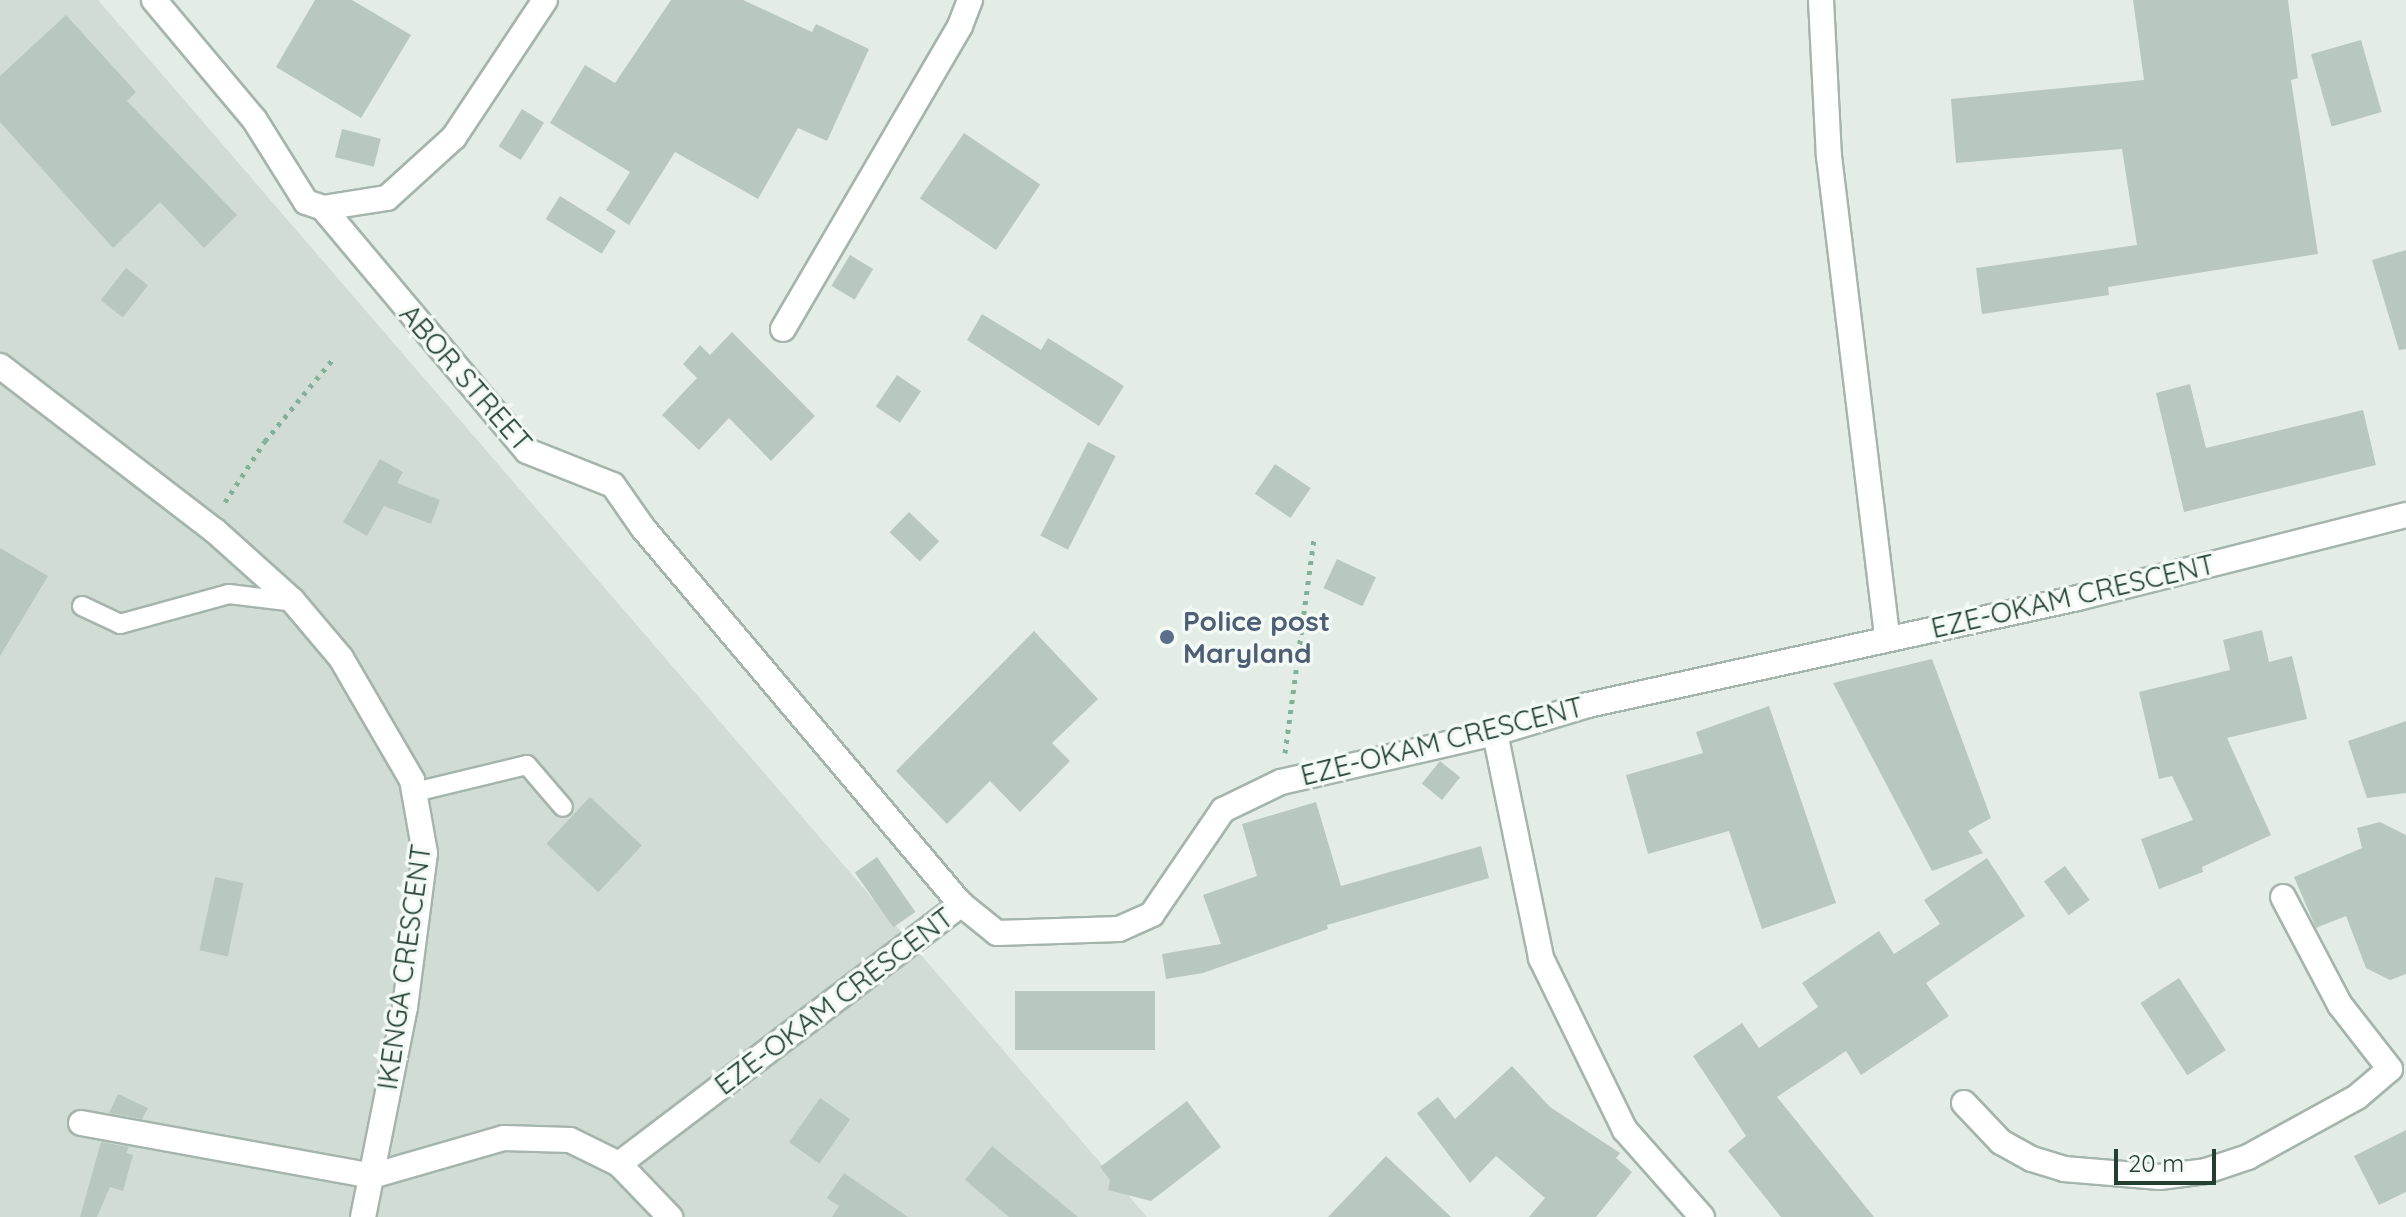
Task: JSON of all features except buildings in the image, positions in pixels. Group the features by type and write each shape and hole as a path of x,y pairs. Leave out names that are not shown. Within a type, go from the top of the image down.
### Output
{"street":[{"name":"ABOR STREET","path":"154,0 254,119 306,202 323,208 527,451 613,485 643,528 961,904"},
{"path":"323,208 387,198 454,137 545,0"},
{"path":"783,329 960,26 970,0"},
{"path":"1821,0 1829,156 1887,638"},
{"name":"IKENGA CRESCENT","path":"0,366 209,526 294,602 354,678 415,792 425,853 405,1007 363,1217"},
{"name":"EZE-OKAM CRESCENT","path":"619,1164 961,904 997,933 1119,929 1152,914 1223,810 1281,782 1495,733 1588,705 2078,598 2406,515"},
{"path":"1495,733 1541,958 1625,1130 1702,1217"},
{"path":"1964,1103 2001,1142 2032,1159 2079,1171 2183,1176 2227,1165 2290,1136 2370,1089 2397,1063 2340,1005 2283,897"},
{"path":"81,1123 372,1176 527,1135 570,1140 619,1164 670,1217"}],"lane":[{"path":"82,606 120,624 229,594 294,602"},
{"path":"415,792 527,765 563,807"}],"path":[{"path":"209,526 265,441 334,358"},
{"path":"1281,782 1314,538"}],"shaded area":[{"path":"0,0 98,0 1147,1217 0,1217"}],"place":[{"name":"Police post Maryland","path":"1167,637"}]}
